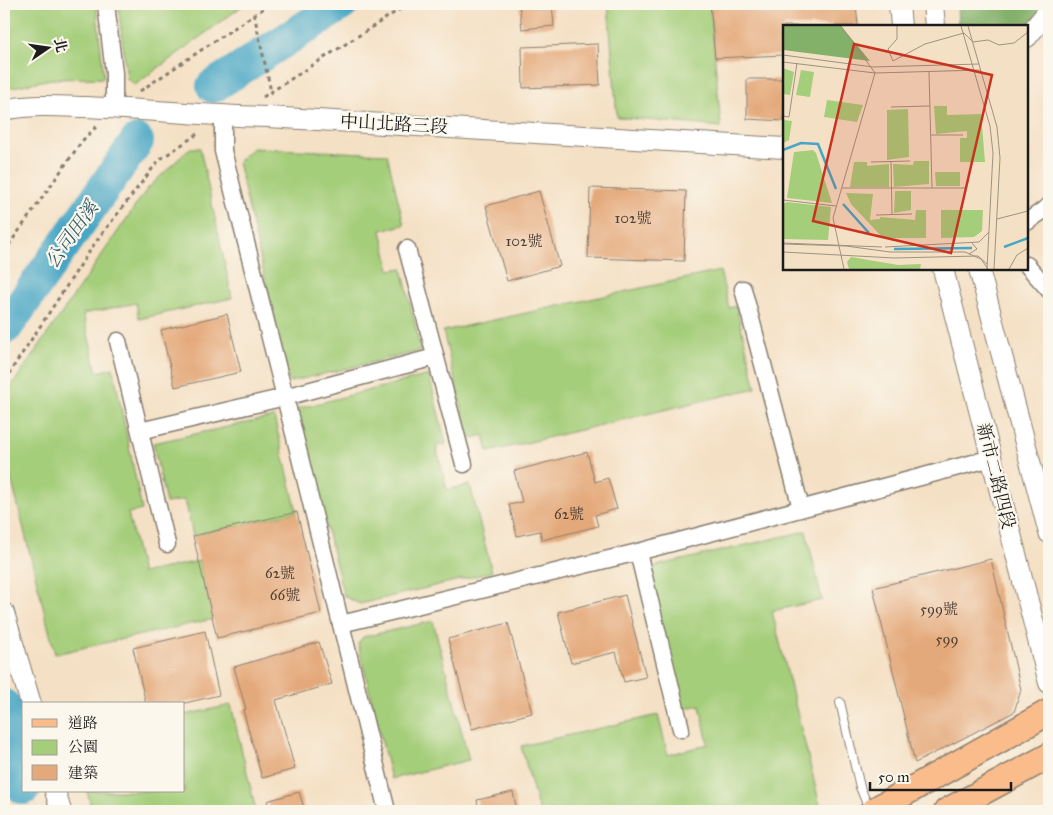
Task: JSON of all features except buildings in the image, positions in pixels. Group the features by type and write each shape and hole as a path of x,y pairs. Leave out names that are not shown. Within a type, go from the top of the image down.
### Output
{"main road":[{"path":"871,811 1049,712"},
{"path":"947,811 1049,756"}],"street":[{"path":"106,4 114,73 114,108"},
{"path":"899,4 901,25"},
{"path":"933,4 935,25"},
{"path":"1028,36 1049,10"},
{"name":"中山北路三段","path":"4,110 46,106 114,108 783,148"},
{"path":"223,116 223,151 342,624 386,811"},
{"path":"1028,221 1049,206"},
{"path":"407,249 464,464"},
{"path":"1028,266 1049,290"},
{"name":"新市二路四段","path":"943,270 1049,683"},
{"name":"新市二路四段","path":"979,270 1049,533"},
{"path":"743,289 801,508"},
{"path":"118,341 167,544"},
{"path":"140,431 285,397 436,357"},
{"path":"342,624 638,552 992,458"},
{"path":"638,552 681,729"},
{"path":"4,613 30,702"},
{"path":"55,792 61,811"}],"lane":[{"path":"840,702 860,788 871,811"}],"path":[{"path":"262,98 408,4"},
{"path":"254,14 270,86"},
{"path":"4,381 95,243 159,160 223,116"}],"green space":[{"path":"4,4 96,4 104,78 51,79 4,89"},
{"path":"118,4 245,4 135,85 127,79"},
{"path":"608,4 710,4 721,127 617,117"},
{"path":"957,4 1049,4 1028,25 958,25"},
{"path":"190,148 200,148 232,298 139,319 136,303 83,314 97,372 113,368 142,510 128,513 142,573 199,561 213,619 55,654 4,450 4,397 147,189"},
{"path":"252,148 387,154 404,225 381,230 390,270 402,268 421,351 289,382 238,162"},
{"path":"720,271 729,308 736,306 756,388 488,452 484,435 469,439 443,331"},
{"path":"429,375 446,444 436,446 447,490 470,485 492,572 360,604 344,596 296,409"},
{"path":"274,417 297,512 193,536 185,500 166,503 153,443"},
{"path":"806,531 822,600 772,611 820,805 805,811 539,811 521,746 658,715 668,755 708,744 700,705 682,709 650,578 656,566"},
{"path":"433,621 469,760 391,779 358,644 363,637"},
{"path":"231,705 256,811 92,811 87,792 185,792 185,715"}],"waterway":[{"name":"公司田溪","path":"213,86 342,4"},
{"name":"公司田溪","path":"6,327 137,141"},
{"name":"公司田溪","path":"4,706 22,780"}],"tram line":[{"path":"4,794 8,811"}]}
